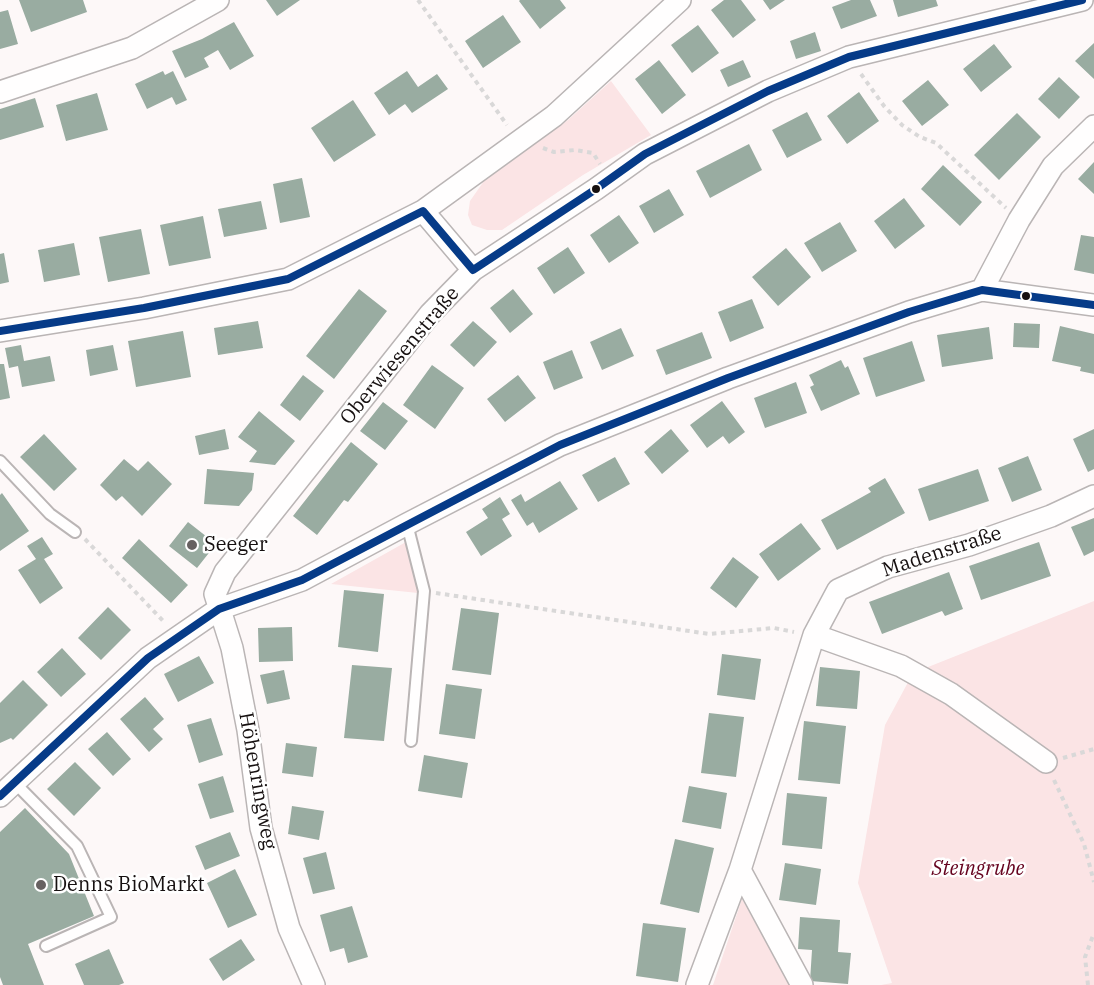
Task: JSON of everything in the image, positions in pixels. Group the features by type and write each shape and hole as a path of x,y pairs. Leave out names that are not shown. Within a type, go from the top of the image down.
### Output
{"street":[{"path":"0,92 132,48 218,0"},
{"path":"0,331 144,308 288,279 423,211 519,139 554,116 680,0"},
{"name":"Oberwiesenstraße","path":"219,609 215,594 225,572 430,314 473,270 645,154 768,91 849,57 1082,0"},
{"path":"982,290 1019,220 1053,166 1094,126"},
{"path":"423,211 473,270"},
{"path":"7,789 148,658 219,609 302,580 560,445 738,374 909,312 982,290 1094,305"},
{"name":"Madenstraße","path":"697,985 740,870 813,635 838,590 888,567 969,545 1051,516 1094,496"},
{"name":"Höhenringweg","path":"219,609 235,660 248,730 261,828 289,928 314,985"},
{"path":"813,635 901,666 951,694 1046,762"},
{"path":"740,870 802,985"}],"lane":[{"path":"0,461 50,514 75,532"},
{"path":"406,524 424,591 411,741"},
{"path":"7,789 77,846 111,917 46,946"}],"path":[{"path":"418,0 500,116"},
{"path":"849,57 884,106 902,125 920,137 936,143 991,195"},
{"path":"519,139 554,152 575,150 593,153"},
{"path":"75,532 84,538 177,638"},
{"path":"424,591 709,634 774,628 813,635"},
{"path":"1094,749 1046,762 1084,844 1094,882"},
{"path":"1088,985 1085,957 1094,933"}],"green space":[{"path":"611,81 651,135 583,175 502,230 487,230 472,225 468,215 470,201 484,181 568,120"},
{"path":"406,542 418,593 331,584"},
{"name":"Steingrube","path":"1094,601 1094,985 881,985 892,983 858,883 885,725 913,673"},
{"path":"742,899 790,985 713,985"}],"building":[{"path":"19,0 83,0 87,12 31,32"},
{"path":"266,0 300,0 277,16"},
{"path":"520,0 560,0 566,8 540,29"},
{"path":"724,0 741,0 756,20 733,38 711,10"},
{"path":"763,0 785,0 770,10"},
{"path":"851,0 870,0 877,16 841,29 832,7"},
{"path":"893,0 936,0 938,6 898,17"},
{"path":"8,10 18,44 0,49 0,12"},
{"path":"503,15 521,42 483,68 465,41"},
{"path":"234,22 254,56 230,70 218,50 204,58 209,67 185,78 172,51 202,39"},
{"path":"698,25 719,53 692,73 671,45"},
{"path":"815,32 821,51 796,59 790,41"},
{"path":"1094,43 1094,79 1075,61"},
{"path":"994,44 1012,67 981,92 963,69"},
{"path":"659,60 686,95 662,114 635,79"},
{"path":"743,60 751,77 728,87 720,70"},
{"path":"163,71 165,75 173,71 187,100 176,105 172,97 147,109 135,84"},
{"path":"407,71 418,87 437,74 448,89 412,113 405,104 389,115 374,93"},
{"path":"1059,77 1080,97 1059,119 1038,99"},
{"path":"928,80 949,105 922,126 902,101"},
{"path":"859,92 879,121 847,144 827,116"},
{"path":"97,93 108,130 66,141 56,105"},
{"path":"35,98 44,127 0,140 0,109"},
{"path":"353,100 376,135 334,162 311,128"},
{"path":"807,112 822,140 787,158 772,130"},
{"path":"1017,113 1041,137 999,180 974,155"},
{"path":"749,144 762,170 710,198 696,171"},
{"path":"1094,162 1094,194 1078,179"},
{"path":"943,165 982,202 960,226 921,189"},
{"path":"302,178 310,217 280,223 273,184"},
{"path":"669,189 684,215 654,233 639,206"},
{"path":"904,198 925,226 895,249 874,221"},
{"path":"261,201 267,229 224,237 218,209"},
{"path":"619,215 639,243 609,263 590,235"},
{"path":"203,216 211,258 169,266 160,225"},
{"path":"840,222 857,251 822,272 804,243"},
{"path":"141,229 150,274 108,282 99,237"},
{"path":"1081,235 1094,237 1094,274 1074,270"},
{"path":"74,243 80,275 44,282 38,250"},
{"path":"568,247 585,273 554,294 537,268"},
{"path":"786,248 811,277 778,306 752,277"},
{"path":"4,253 9,282 0,284 0,254"},
{"path":"359,289 387,311 334,379 306,356"},
{"path":"513,289 533,314 510,333 490,308"},
{"path":"752,299 764,328 730,342 718,312"},
{"path":"258,321 263,348 218,355 214,328"},
{"path":"473,321 497,342 474,367 450,345"},
{"path":"1014,323 1040,324 1039,348 1013,347"},
{"path":"1060,326 1094,334 1094,374 1080,371 1081,367 1052,361"},
{"path":"989,327 993,359 942,367 937,335"},
{"path":"621,328 634,356 602,370 590,342"},
{"path":"183,331 191,377 136,387 128,341"},
{"path":"702,332 712,358 666,375 656,350"},
{"path":"912,341 925,381 876,397 863,358"},
{"path":"21,345 24,361 50,356 55,381 22,387 18,366 9,368 5,348"},
{"path":"113,345 118,370 90,376 86,350"},
{"path":"572,350 583,378 554,390 543,362"},
{"path":"841,360 845,368 848,366 860,394 821,411 810,387 814,385 809,375"},
{"path":"0,364 4,364 10,398 0,400"},
{"path":"432,365 464,388 435,429 403,405"},
{"path":"303,375 324,391 300,421 280,405"},
{"path":"518,375 536,398 505,422 487,399"},
{"path":"796,382 807,413 765,428 754,398"},
{"path":"722,401 745,432 729,444 723,436 707,448 690,425"},
{"path":"383,402 408,421 385,450 360,431"},
{"path":"259,411 295,441 275,465 249,462 257,451 238,437"},
{"path":"225,429 229,449 199,455 195,436"},
{"path":"671,429 689,451 662,474 644,452"},
{"path":"1094,429 1094,469 1088,472 1073,439"},
{"path":"44,434 77,469 54,491 20,457"},
{"path":"351,442 378,464 348,502 344,500 317,535 293,516"},
{"path":"1028,456 1042,490 1012,502 998,468"},
{"path":"615,457 630,484 598,502 582,475"},
{"path":"124,459 138,471 148,461 172,484 142,516 122,496 116,501 100,485"},
{"path":"207,469 254,473 252,490 239,506 204,504"},
{"path":"978,469 989,501 929,521 918,489"},
{"path":"885,478 905,513 837,550 821,520 871,492 868,488"},
{"path":"560,481 578,509 539,533 533,522 527,526 511,500 521,494 525,502"},
{"path":"2,493 29,531 0,551 0,495"},
{"path":"500,497 510,514 502,519 512,536 481,556 466,532 488,518 482,509"},
{"path":"1094,518 1094,551 1084,556 1071,527"},
{"name":"Seeger","path":"188,522 216,544 197,568 169,546"},
{"path":"801,523 821,549 778,581 759,554"},
{"path":"42,537 53,554 44,559 63,588 40,604 18,570 36,559 27,546"},
{"path":"139,539 188,585 171,603 122,558"},
{"path":"1039,542 1051,576 981,600 969,566"},
{"path":"733,557 759,577 736,608 710,588"},
{"path":"949,572 963,609 945,616 942,611 882,634 869,602"},
{"path":"344,590 384,594 378,652 338,647"},
{"path":"108,607 131,630 101,660 78,638"},
{"path":"461,608 499,613 491,675 452,670"},
{"path":"292,627 293,661 259,662 258,628"},
{"path":"62,648 86,674 61,697 37,672"},
{"path":"722,654 761,659 755,700 717,695"},
{"path":"199,656 214,683 178,702 164,674"},
{"path":"352,665 392,668 384,741 344,738"},
{"path":"820,667 860,671 857,709 816,706"},
{"path":"284,670 290,699 267,704 260,675"},
{"path":"23,680 48,705 13,740 11,738 0,743 0,703"},
{"path":"446,684 482,689 475,739 439,734"},
{"path":"145,697 164,719 153,729 163,739 149,752 120,719"},
{"path":"709,713 744,717 736,777 701,773"},
{"path":"211,718 223,755 199,763 187,725"},
{"path":"804,721 846,726 840,784 798,780"},
{"path":"107,732 131,759 113,776 88,749"},
{"path":"286,743 317,747 313,777 282,773"},
{"path":"424,755 468,763 462,798 418,791"},
{"path":"75,762 101,788 74,816 47,789"},
{"path":"223,776 234,812 210,819 198,784"},
{"path":"689,786 727,793 721,829 682,822"},
{"path":"787,793 827,797 822,849 782,845"},
{"path":"292,806 324,811 319,840 288,834"},
{"name":"Denns BioMarkt","path":"25,808 69,854 94,916 28,944 44,985 3,985 0,977 0,832"},
{"path":"230,832 240,856 205,870 195,846"},
{"path":"675,839 714,848 699,913 660,904"},
{"path":"326,852 335,889 313,894 303,858"},
{"path":"785,863 821,869 816,905 779,900"},
{"path":"235,869 257,915 228,928 207,883"},
{"path":"352,906 368,957 348,963 344,948 330,952 320,915"},
{"path":"800,917 840,920 838,952 851,953 848,984 810,981 812,950 798,949"},
{"path":"643,923 686,928 678,982 636,976"},
{"path":"241,939 255,960 223,981 209,959"},
{"path":"109,949 124,983 84,985 75,964"}],"transit line":[{"path":"0,331 144,308 288,279 423,211 473,270 645,154 768,91 849,57 1082,0"},
{"path":"0,796 148,658 219,609 302,580 560,445 728,378 909,312 982,290 1094,305"}],"place":[{"name":"Seeger","path":"192,545"},
{"name":"Denns BioMarkt","path":"41,885"}]}
